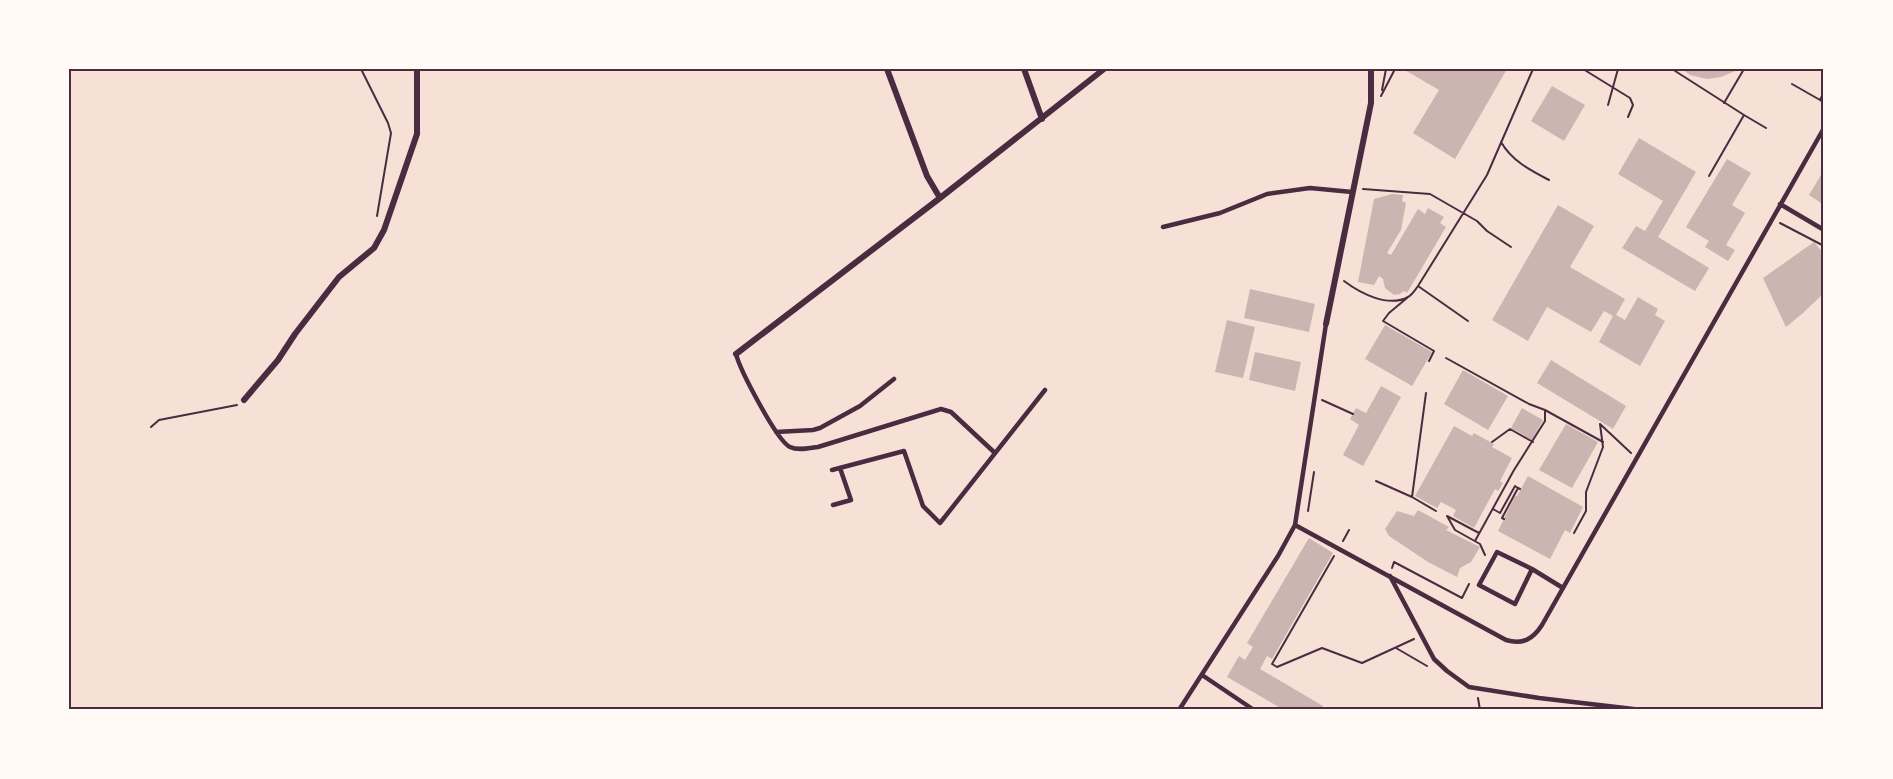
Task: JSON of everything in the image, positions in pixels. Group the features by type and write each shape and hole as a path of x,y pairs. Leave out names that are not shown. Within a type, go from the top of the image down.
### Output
{"street":[{"path":"244,400 278,360 339,277 374,248 384,230 417,134 417,69"},
{"path":"887,69 927,176 940,198"},
{"path":"1024,69 1042,118"},
{"path":"736,354 1104,69"},
{"path":"1326,324 1371,103 1371,69"}],"lane":[{"path":"1295,525 1506,640 1525,641 1538,631 1824,128"},
{"path":"1163,227 1220,213 1267,194 1310,188 1352,192"},
{"path":"1780,204 1824,230"},
{"path":"1179,710 1278,556 1295,525 1326,324"},
{"path":"736,354 743,373 776,432 789,447 798,449 818,447 941,409 951,412 995,453"},
{"path":"776,432 820,428 860,406 894,379"},
{"path":"832,470 904,451 923,506 940,523 1045,390"},
{"path":"833,505 851,500 840,468"},
{"path":"1532,569 1515,604 1479,585 1497,552 1532,569 1563,588"},
{"path":"1390,576 1434,659 1469,687 1642,710"},
{"path":"1202,675 1254,710"}],"path":[{"path":"362,69 391,133 376,221"},
{"path":"1381,96 1395,69"},
{"path":"1429,361 1434,351 1383,321 1418,286 1487,175 1533,69"},
{"path":"1583,69 1630,98 1634,105 1628,117"},
{"path":"1608,105 1618,69"},
{"path":"1672,69 1766,128"},
{"path":"1724,103 1744,69"},
{"path":"1792,84 1824,102"},
{"path":"1820,99 1824,92"},
{"path":"1709,176 1744,115"},
{"path":"1501,142 1516,161 1549,180"},
{"path":"1360,189 1431,194 1477,221 1497,239 1511,247"},
{"path":"1772,219 1824,246"},
{"path":"1339,277 1353,288 1381,300 1399,300 1409,297"},
{"path":"1418,286 1468,321"},
{"path":"1446,358 1603,442"},
{"path":"1412,497 1426,393"},
{"path":"151,427 159,420 234,406 244,400"},
{"path":"1324,401 1353,414"},
{"path":"1475,541 1503,488 1545,421 1545,410"},
{"path":"1574,533 1586,511 1586,492 1603,447 1600,424 1636,458"},
{"path":"1492,442 1510,429 1533,442"},
{"path":"1376,481 1436,511"},
{"path":"1493,510 1500,513 1515,486 1519,488 1502,518 1504,519"},
{"path":"1479,534 1448,516 1455,530 1480,543 1485,556"},
{"path":"1349,530 1272,663 1277,667 1322,648 1362,663 1415,639"},
{"path":"1390,576 1394,562 1462,598 1471,581"},
{"path":"1478,695 1480,710"}],"building":[{"path":"1403,69 1507,69 1455,159 1413,133 1439,90"},
{"path":"1682,69 1740,69 1721,77 1707,79 1690,75"},
{"path":"1552,86 1585,105 1564,141 1531,121"},
{"path":"1639,138 1696,172 1658,237 1709,268 1695,291 1622,248 1636,226 1645,231 1663,201 1618,174"},
{"path":"1727,159 1751,173 1732,205 1745,213 1726,245 1735,250 1728,261 1705,247 1709,241 1686,227"},
{"path":"1824,170 1824,205 1809,195"},
{"path":"1392,194 1403,195 1402,201 1406,203 1401,230 1387,253 1391,255 1418,209 1425,214 1428,208 1444,217 1440,223 1446,227 1407,293 1404,291 1394,295 1385,288 1383,279 1379,276 1374,285 1358,282 1374,199"},
{"path":"1558,205 1594,226 1570,267 1625,299 1616,315 1625,320 1638,297 1658,309 1655,315 1665,321 1640,366 1599,342 1613,316 1604,311 1591,332 1547,307 1528,341 1492,320"},
{"path":"1814,242 1824,254 1824,293 1786,327 1763,278"},
{"path":"1250,289 1315,304 1309,332 1244,318"},
{"path":"1227,320 1255,327 1243,378 1215,372"},
{"path":"1385,325 1432,352 1412,386 1365,359"},
{"path":"1255,352 1301,362 1295,391 1249,380"},
{"path":"1551,360 1626,406 1613,429 1537,383"},
{"path":"1463,370 1508,396 1488,430 1444,404"},
{"path":"1381,386 1401,397 1363,466 1343,455 1359,425 1350,419 1356,408 1366,413"},
{"path":"1522,408 1543,420 1532,440 1511,428"},
{"path":"1566,424 1598,442 1572,488 1539,470"},
{"path":"1454,426 1472,436 1474,433 1494,444 1492,447 1512,458 1500,481 1503,483 1498,491 1495,489 1474,528 1453,516 1456,510 1441,502 1437,508 1415,496"},
{"path":"1528,476 1583,507 1570,533 1565,530 1550,559 1498,531 1515,496"},
{"path":"1418,510 1449,527 1446,530 1480,547 1471,562 1460,568 1457,577 1428,562 1389,536 1385,529 1397,511 1414,516"},
{"path":"1309,538 1333,553 1272,659 1267,656 1260,669 1323,706 1321,710 1284,710 1227,677 1239,656 1245,660 1253,647 1247,643"}]}
